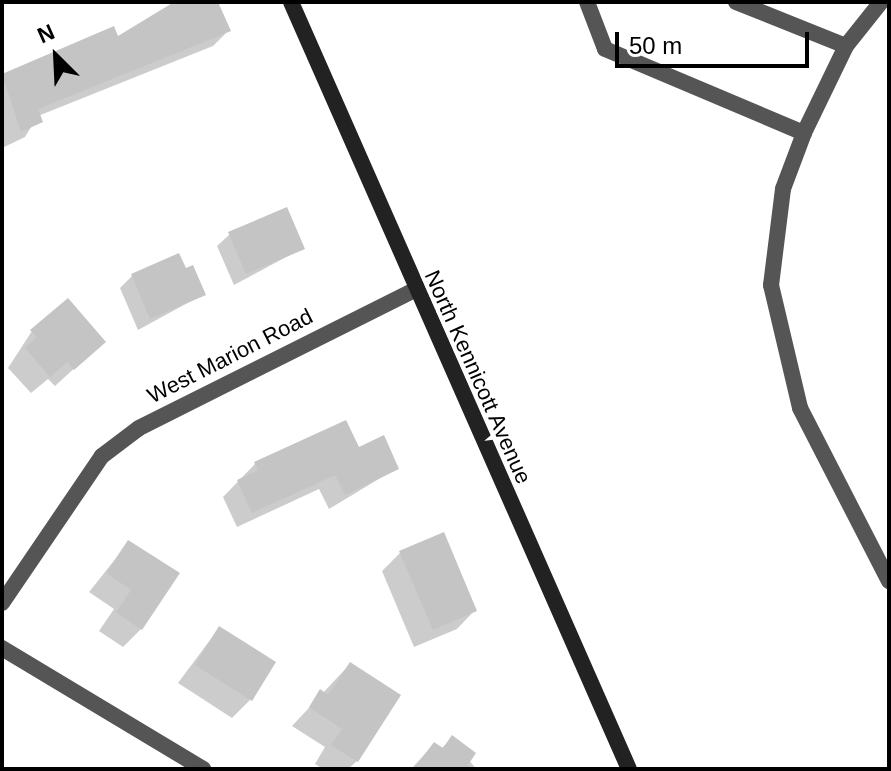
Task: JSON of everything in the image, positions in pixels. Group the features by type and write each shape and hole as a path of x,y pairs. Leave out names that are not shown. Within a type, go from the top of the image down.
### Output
{"street":[{"name":"North Kennicott Avenue","path":"291,2 415,290 629,769"},
{"path":"587,2 605,49 804,133"},
{"path":"736,2 846,46"},
{"path":"881,2 846,46 804,133 783,189 771,285 782,354 827,471 889,581"},
{"name":"West Marion Road","path":"2,603 72,494 127,437 185,400 415,290"},
{"path":"2,648 203,769"}],"building":[{"path":"174,2 218,2 231,31 38,109 43,122 21,132 2,74 114,26 118,36"},
{"path":"287,207 305,249 246,274 228,232"},
{"path":"179,253 186,268 193,265 206,295 150,319 131,274"},
{"path":"68,298 106,342 74,370 67,362 50,377 25,348 37,337 30,330"},
{"path":"346,420 359,447 384,435 399,469 345,495 335,475 252,513 237,480 258,470 254,462"},
{"path":"444,532 477,611 433,630 399,551"},
{"path":"128,540 180,573 142,630 116,612 131,590 106,573"},
{"path":"219,626 276,662 252,701 195,665"},
{"path":"350,662 401,695 358,762 331,745 342,729 309,707 320,689 328,695"},
{"path":"452,735 476,753 468,765 473,769 414,769 434,742 443,748"}]}
